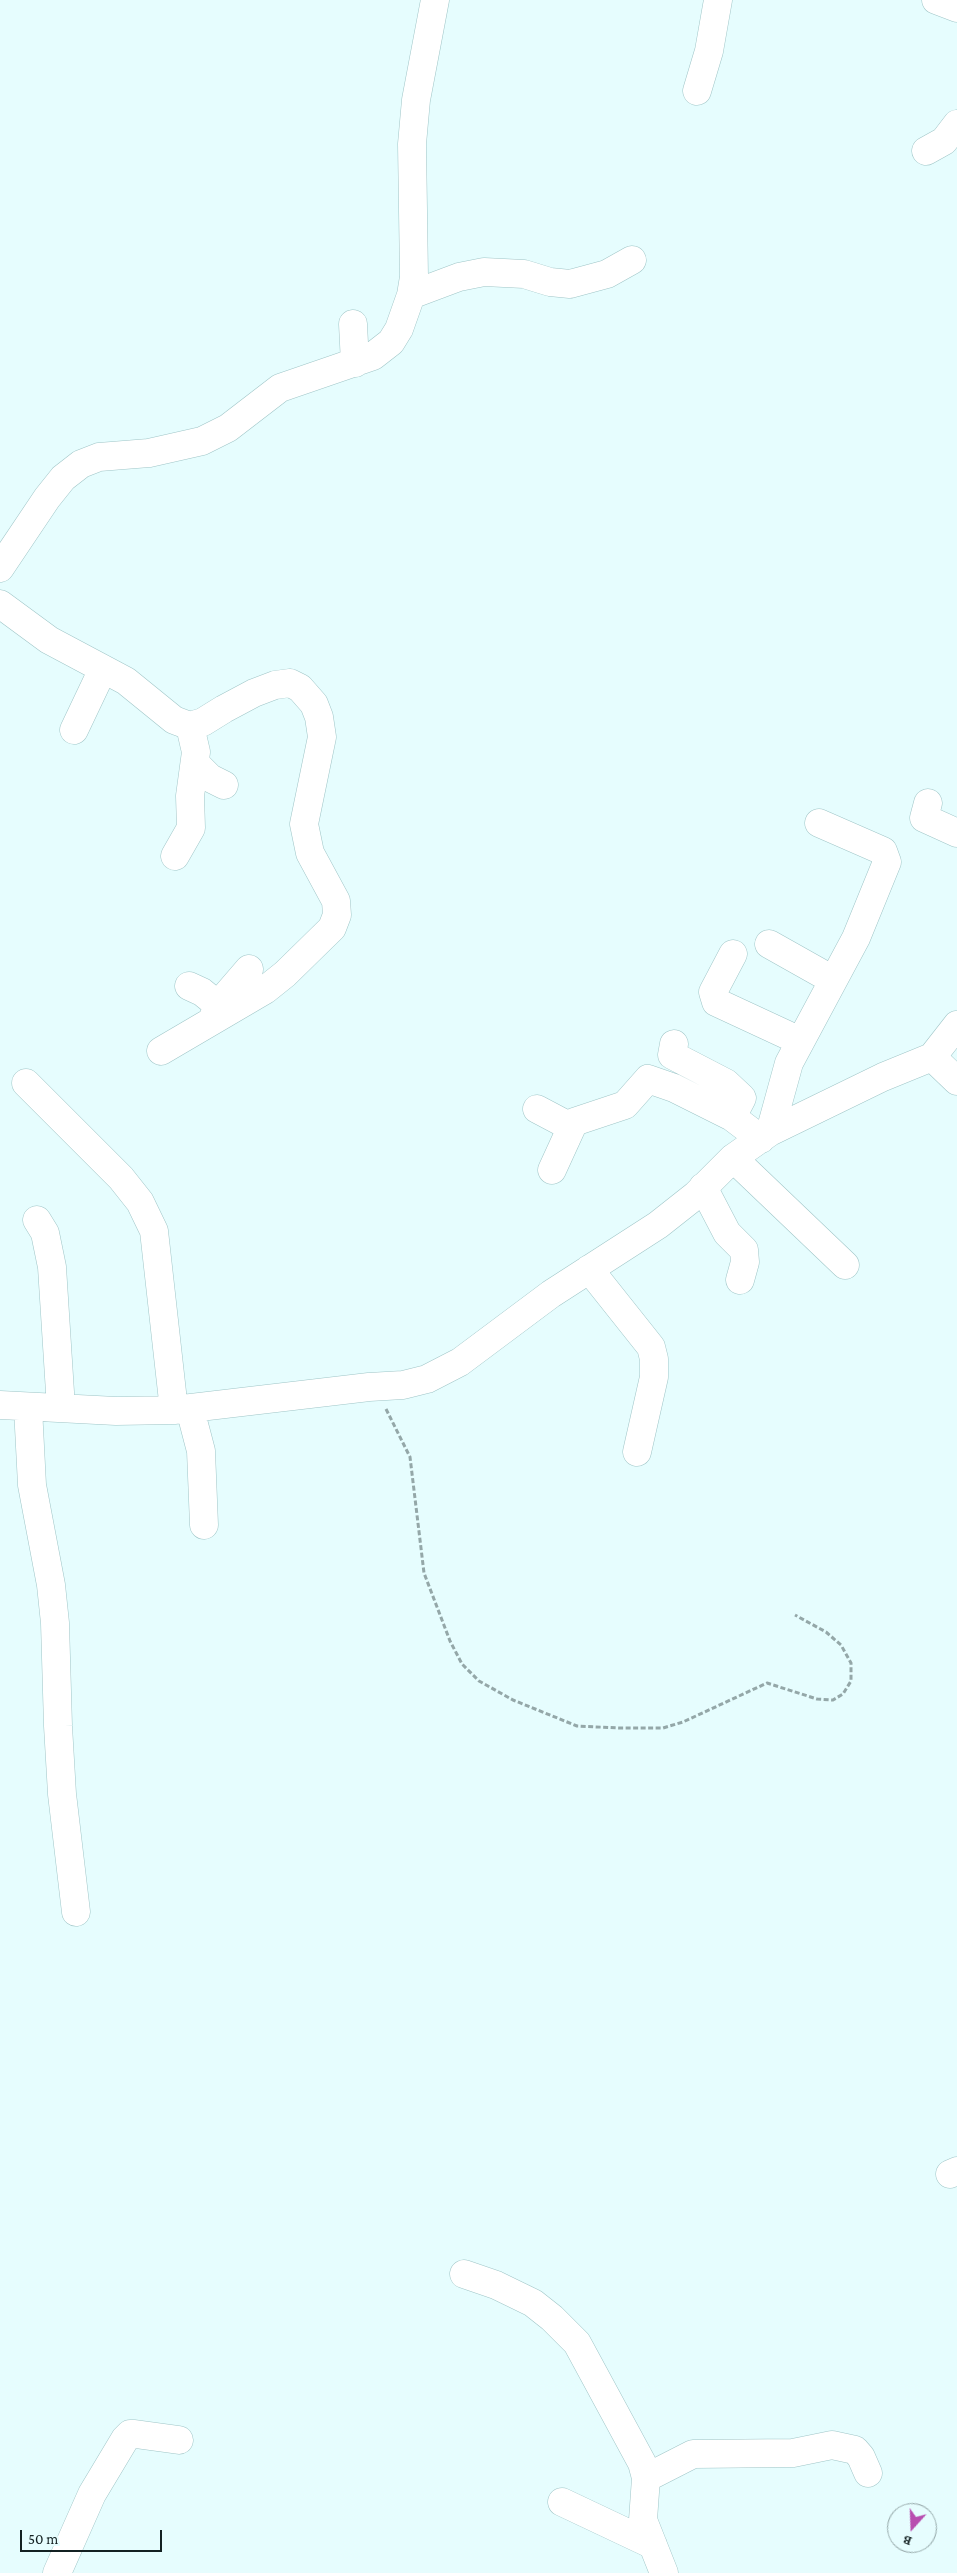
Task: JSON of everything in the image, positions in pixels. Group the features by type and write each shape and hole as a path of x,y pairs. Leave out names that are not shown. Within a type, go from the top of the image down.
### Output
{"street":[{"path":"0,568 47,498 63,478 81,464 99,457 149,454 202,441 228,428 280,388 373,356 391,342 399,329 411,295 415,265 411,207 412,144 416,100 435,0"},
{"path":"697,91 710,51 718,0"},
{"path":"936,0 957,8"},
{"path":"926,151 944,141 957,124"},
{"path":"411,295 459,276 484,272 524,274 550,282 570,284 607,274 632,260"},
{"path":"354,324 355,363"},
{"path":"0,604 49,640 126,682 174,720 190,726 204,722 224,708 275,685 290,683 300,688 314,704 319,717 322,737 304,824 306,841 336,901 336,916 332,928 321,941 265,990 215,1012 161,1051"},
{"path":"74,730 102,669"},
{"path":"175,856 191,828 190,796 196,764 190,726"},
{"path":"196,764 210,778 224,785"},
{"path":"928,803 924,818 957,833"},
{"path":"765,1135 784,1076 800,1041 856,938 887,862 883,850 820,823"},
{"path":"769,944 833,980"},
{"path":"734,954 713,992 716,1002 800,1041"},
{"path":"215,1012 249,969"},
{"path":"189,986 202,992 215,1012"},
{"path":"0,1405 28,1408 182,1410 369,1387 403,1385 441,1374 551,1294 658,1225 704,1187 733,1158 765,1135 883,1077 932,1057 957,1025"},
{"path":"674,1044 672,1055 726,1083 742,1098 732,1117"},
{"path":"932,1057 957,1081"},
{"path":"552,1170 571,1127 577,1120 616,1110 625,1105 648,1079 674,1088 765,1135"},
{"path":"26,1083 121,1178 140,1202 154,1231 182,1410 201,1451 204,1474 204,1525"},
{"path":"537,1109 571,1127"},
{"path":"733,1158 845,1265"},
{"path":"704,1187 727,1233 744,1250 746,1262 740,1280"},
{"path":"37,1220 45,1233 52,1267 61,1408"},
{"path":"588,1269 650,1347 654,1359 654,1377 637,1452"},
{"path":"28,1408 32,1485 51,1585 56,1623 58,1726 62,1794 76,1912"},
{"path":"464,2274 496,2285 533,2303 552,2318 577,2343 636,2452 646,2478 643,2520 664,2573"},
{"path":"57,2573 92,2494 126,2438 130,2434 135,2434 179,2440"},
{"path":"646,2478 693,2454 793,2453 832,2445 855,2450 861,2457 868,2473"},
{"path":"562,2502 653,2545"}],"path":[{"path":"369,1387 389,1414 410,1457 424,1574 450,1641 462,1664 479,1681 513,1700 577,1726 618,1728 663,1728 683,1722 767,1683 817,1699 833,1700 843,1694 851,1680 851,1663 841,1645 826,1632 795,1615"}]}
